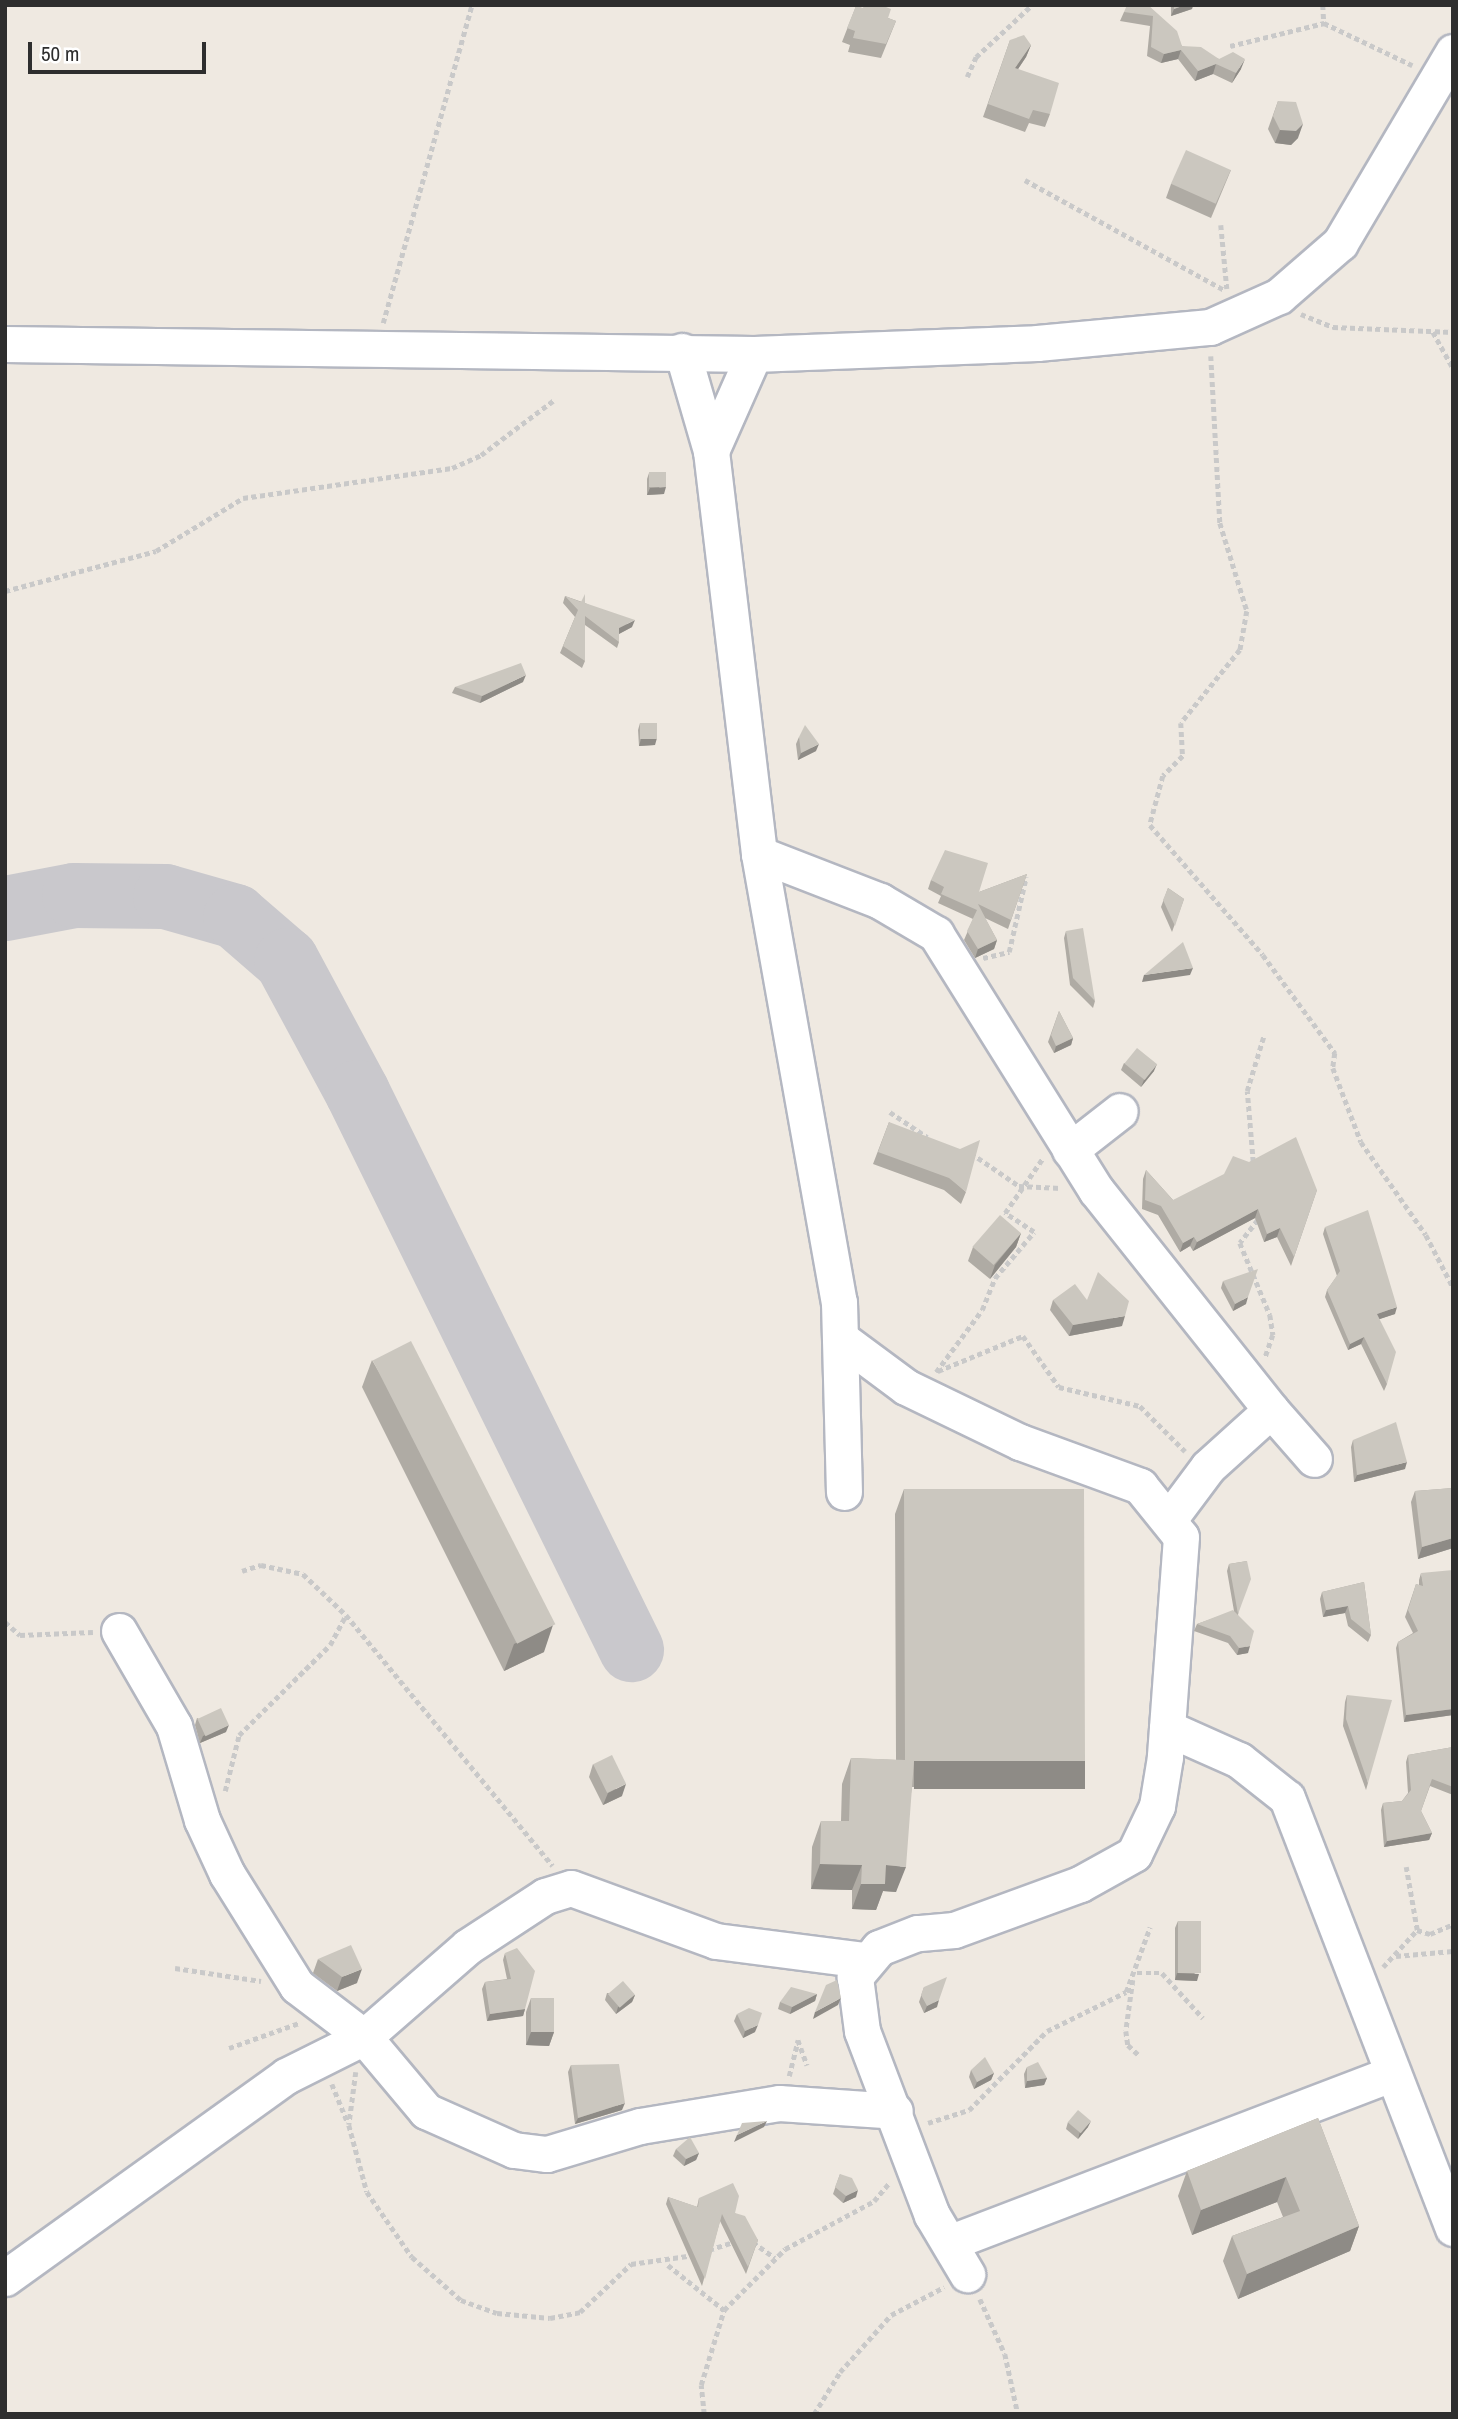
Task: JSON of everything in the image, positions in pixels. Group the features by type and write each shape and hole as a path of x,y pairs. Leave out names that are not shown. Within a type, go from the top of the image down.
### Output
{"street":[{"path":"5,344 754,354 1037,343 1210,327 1271,301 1318,266 1358,219 1446,64"},
{"path":"682,351 711,451 759,854 840,1338 844,1492"},
{"path":"711,451 754,354"},
{"path":"759,854 794,863 912,918 936,934 961,982 1096,1190 1262,1400 1314,1459"},
{"path":"1066,1143 1120,1111"},
{"path":"840,1338 921,1380 1020,1442 1140,1486 1170,1518 1181,1537 1167,1728 1157,1806 1134,1854 1080,1884 954,1930 916,1933 865,1960 855,1977 855,2010 932,2215 951,2242 967,2274"},
{"path":"1170,1518 1262,1400"},
{"path":"119,1631 174,1726 202,1820 227,1874 297,1986 364,2037 426,2111 514,2150 547,2154 640,2126 779,2103 903,2133"},
{"path":"1167,1728 1239,1760 1287,1798 1359,1993 1453,2228"},
{"path":"5,2278 286,2076 364,2037 467,1947 524,1907 571,1888 716,1941 865,1960"},
{"path":"951,2242 1391,2074"}],"path":[{"path":"366,347 392,304 472,5"},
{"path":"967,77 976,57 1032,5"},
{"path":"1322,5 1324,23"},
{"path":"1230,46 1324,23 1446,64"},
{"path":"1025,180 1228,293 1271,301 1308,320 1333,327 1453,332"},
{"path":"1220,225 1228,293"},
{"path":"1210,327 1220,523 1247,611 1240,650 1181,723 1183,756 1163,776 1150,825 1263,955 1335,1053 1333,1068 1361,1142 1426,1235 1453,1287"},
{"path":"1433,332 1453,368"},
{"path":"5,591 156,551 243,498 452,468 481,455 554,400"},
{"path":"961,982 985,957 1009,952 1026,877"},
{"path":"1253,1169 1247,1091 1264,1035"},
{"path":"890,1112 936,1143"},
{"path":"921,1380 982,1310 995,1278 1034,1232 1005,1213 1019,1186 1066,1143"},
{"path":"958,1149 1019,1186 1096,1190"},
{"path":"1262,1400 1273,1335 1240,1243 1264,1212"},
{"path":"921,1380 1023,1336 1059,1387 1140,1406 1171,1442 1208,1467"},
{"path":"243,1571 261,1565 303,1574 345,1615 571,1888"},
{"path":"223,1796 239,1735 330,1645 345,1615"},
{"path":"5,1622 20,1635 119,1631"},
{"path":"1359,1993 1395,1957 1417,1930 1406,1867"},
{"path":"1417,1930 1430,1934 1453,1924"},
{"path":"704,2414 702,2385 724,2311 775,2258 874,2201 903,2133 970,2110 1047,2031 1106,2004 1137,1973 1150,1927"},
{"path":"1395,1957 1453,1951"},
{"path":"175,1968 297,1986"},
{"path":"1137,1973 1162,1973 1203,2018"},
{"path":"1133,1979 1126,2031 1128,2045 1140,2056"},
{"path":"229,2048 330,2012"},
{"path":"364,2037 348,2125 367,2192 435,2282 497,2313 550,2318 598,2301 604,2287 631,2264 667,2264 740,2240 762,2244 775,2258"},
{"path":"779,2103 798,2040 807,2064"},
{"path":"667,2264 724,2311"},
{"path":"814,2414 840,2372 891,2315 967,2274 1005,2354 1018,2414"}],"building":[{"path":"864,5 881,5 891,9 888,18 896,21 886,44 853,38 855,31 847,28 856,6 863,8"},
{"path":"1127,5 1148,5 1177,31 1182,46 1201,47 1219,59 1233,52 1245,59 1236,73 1216,64 1198,71 1181,50 1164,54 1151,47 1153,16 1124,12"},
{"path":"1024,35 1031,45 1015,68 1059,83 1050,114 1033,110 1029,119 988,104 1010,40"},
{"path":"1278,101 1296,102 1303,124 1296,131 1280,130 1273,116"},
{"path":"1186,150 1231,170 1216,204 1171,184"},
{"path":"649,472 666,472 666,487 649,487"},
{"path":"585,594 585,603 635,620 619,628 619,642 585,616 585,661 563,646 578,610 565,596 581,602"},
{"path":"521,663 526,675 482,696 455,687"},
{"path":"640,723 657,723 657,739 640,739"},
{"path":"805,725 819,744 801,753 799,737"},
{"path":"945,850 988,863 979,892 1027,874 1011,920 978,904 997,940 978,949 967,931 977,910 941,894 944,887 931,880"},
{"path":"1168,888 1184,899 1175,926 1163,900"},
{"path":"1083,928 1095,1001 1073,978 1066,931"},
{"path":"1183,942 1193,968 1144,975"},
{"path":"1059,1011 1073,1038 1056,1046 1051,1035"},
{"path":"1137,1048 1157,1064 1145,1080 1124,1064"},
{"path":"889,1122 960,1149 980,1140 966,1192 949,1178 878,1152"},
{"path":"1296,1137 1317,1190 1294,1257 1280,1228 1267,1234 1258,1209 1197,1242 1194,1237 1183,1243 1161,1206 1145,1200 1146,1170 1173,1200 1224,1174 1233,1156 1249,1162"},
{"path":"1368,1210 1397,1307 1377,1314 1396,1352 1387,1384 1364,1337 1350,1344 1327,1290 1340,1271 1325,1227"},
{"path":"1000,1215 1021,1233 994,1265 972,1247"},
{"path":"1258,1269 1248,1297 1235,1304 1223,1281"},
{"path":"1098,1272 1129,1301 1125,1316 1073,1325 1053,1300 1075,1284 1087,1300"},
{"path":"411,1341 555,1624 517,1644 373,1361"},
{"path":"1396,1422 1407,1462 1357,1475 1353,1440"},
{"path":"1453,1488 1453,1538 1422,1547 1415,1491"},
{"path":"904,1489 1084,1489 1085,1761 914,1761 906,1867 886,1865 885,1884 861,1884 862,1865 820,1864 821,1821 849,1821 851,1758 905,1760"},
{"path":"1247,1561 1251,1579 1238,1614 1229,1564"},
{"path":"1453,1570 1453,1709 1406,1715 1398,1642 1418,1631 1408,1610 1416,1584 1423,1586 1421,1573"},
{"path":"1364,1582 1371,1635 1351,1619 1348,1606 1326,1610 1322,1592"},
{"path":"1233,1610 1254,1631 1250,1646 1239,1648 1230,1636 1197,1624"},
{"path":"1347,1695 1392,1700 1368,1783 1346,1719"},
{"path":"221,1708 229,1725 205,1736 197,1719"},
{"path":"1453,1747 1453,1787 1432,1779 1421,1811 1432,1833 1387,1841 1383,1803 1402,1801 1411,1790 1408,1755"},
{"path":"612,1755 626,1784 607,1793 593,1764"},
{"path":"1178,1921 1201,1921 1201,1973 1178,1973"},
{"path":"351,1945 362,1969 342,1977 318,1959"},
{"path":"517,1948 535,1971 525,2009 490,2014 485,1982 511,1979 505,1953"},
{"path":"947,1977 939,2000 927,2006 921,1995 924,1987"},
{"path":"837,1980 841,1998 815,2012 826,1985"},
{"path":"623,1981 635,1995 620,2008 608,1994"},
{"path":"791,1987 817,1994 792,2007 780,2002"},
{"path":"531,1998 554,1998 554,2032 531,2032"},
{"path":"749,2008 762,2013 758,2025 745,2031 737,2014"},
{"path":"985,2057 994,2073 977,2082 971,2070"},
{"path":"1038,2062 1047,2078 1027,2081 1027,2067"},
{"path":"619,2064 625,2103 578,2118 571,2065"},
{"path":"1078,2110 1091,2121 1081,2133 1068,2122"},
{"path":"1318,2118 1359,2226 1247,2274 1232,2236 1300,2211 1286,2177 1201,2210 1187,2171"},
{"path":"767,2121 737,2135 742,2123"},
{"path":"690,2137 699,2153 686,2159 676,2149"},
{"path":"840,2174 852,2178 858,2190 846,2196 835,2187"},
{"path":"733,2183 739,2196 735,2213 745,2216 758,2240 748,2267 722,2214 705,2279 668,2197 698,2207 699,2198"}],"taxiway":[{"path":"5,908 74,895 165,896 235,916 286,960 357,1092 631,1649"}]}
